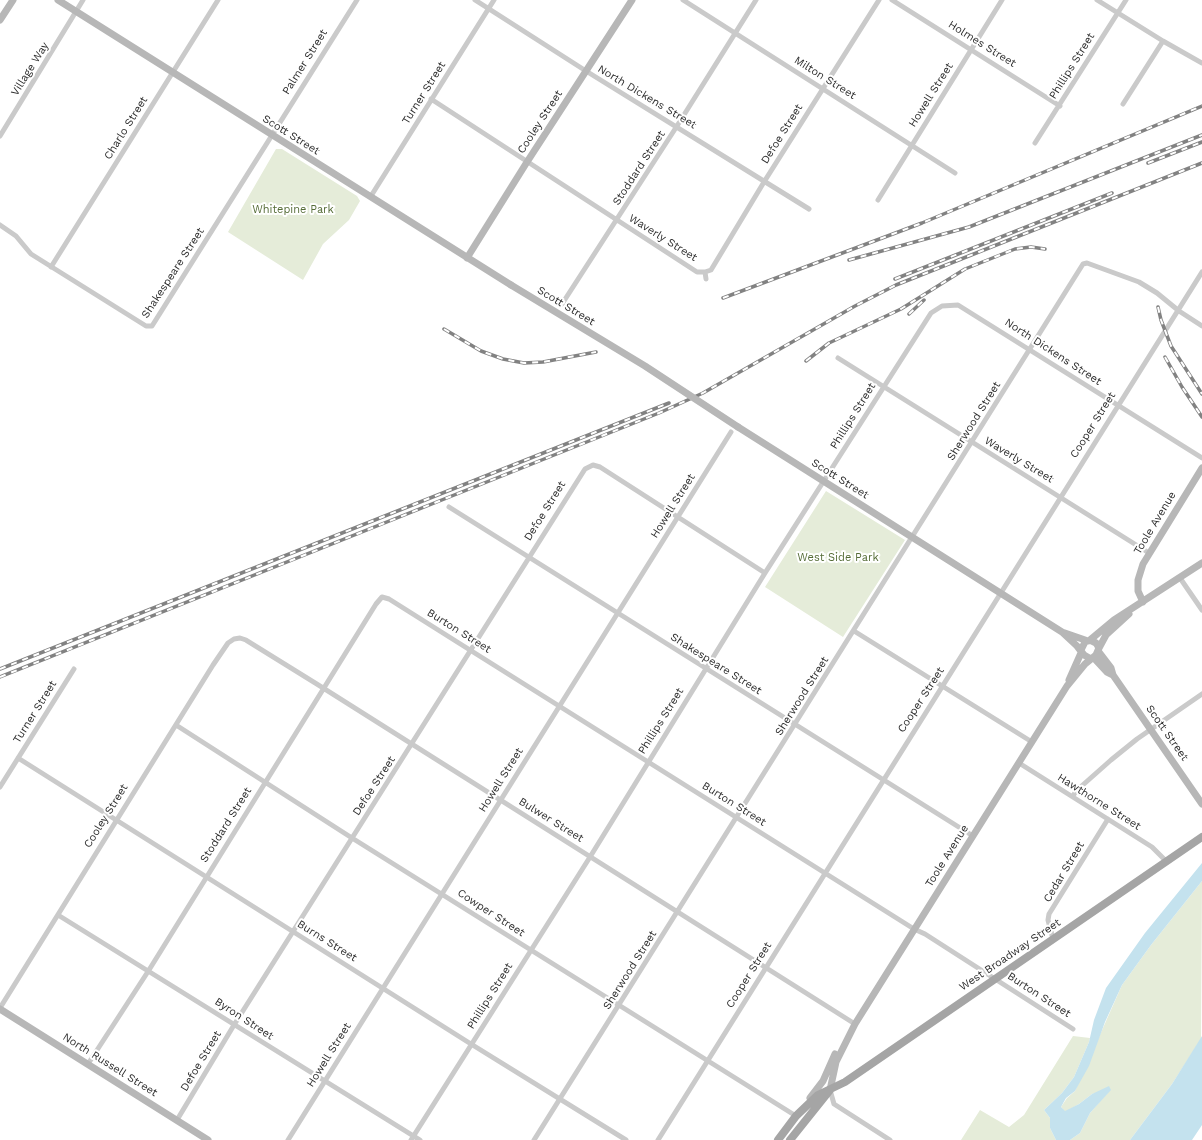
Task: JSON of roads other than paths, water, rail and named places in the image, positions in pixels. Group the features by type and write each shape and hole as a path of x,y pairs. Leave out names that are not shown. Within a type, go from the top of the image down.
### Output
{"main road":[{"name":"West Broadway Street","path":"778,1140 802,1109 818,1095 845,1082 994,978 1202,837"},
{"name":"West Broadway Street","path":"790,1140 830,1090"}],"street":[{"path":"0,20 13,0"},
{"name":"Scott Street","path":"58,0 271,135 371,196 467,258 644,366 1062,632"},
{"name":"Village Way","path":"0,136 83,0"},
{"name":"Charlo Street","path":"51,267 218,0"},
{"name":"Palmer Street","path":"271,135 357,0"},
{"name":"North Dickens Street","path":"475,0 586,72 677,126 809,209"},
{"name":"Turner Street","path":"371,196 494,0"},
{"name":"Cooley Street","path":"467,258 632,0"},
{"name":"Milton Street","path":"683,0 956,173"},
{"name":"Stoddard Street","path":"562,304 617,221 756,0"},
{"name":"Defoe Street","path":"705,272 711,270 764,182 879,0"},
{"name":"Holmes Street","path":"892,0 1060,106"},
{"name":"Howell Street","path":"878,200 1002,0"},
{"path":"1097,0 1163,42 1202,63"},
{"name":"Phillips Street","path":"1035,143 1060,106 1126,0"},
{"path":"1123,104 1163,42"},
{"name":"Waverly Street","path":"432,99 697,272 705,272"},
{"name":"Shakespeare Street","path":"0,225 16,236 32,254 51,267 150,327 155,322 271,135"},
{"name":"Sherwood Street","path":"534,1140 679,912 1083,264 1087,263 1139,282 1157,293 1179,311"},
{"path":"705,272 706,279"},
{"name":"Cooper Street","path":"658,1140 883,778 1001,593 1117,406 1179,311 1202,272"},
{"name":"North Dickens Street","path":"931,313 942,306 958,305 1202,458"},
{"path":"1179,311 1202,326"},
{"name":"Phillips Street","path":"412,1138 590,857 765,573 931,313"},
{"name":"Waverly Street","path":"838,358 1149,553"},
{"name":"Howell Street","path":"288,1140 731,432"},
{"name":"Defoe Street","path":"177,1120 234,1025 582,472 590,466 600,467 678,518"},
{"name":"Toole Avenue","path":"1143,602 1138,592 1138,580 1149,553 1202,468"},
{"name":"Shakespeare Street","path":"449,507 529,556 705,669 883,778 973,836"},
{"path":"678,518 765,573"},
{"path":"1081,652 1082,645 1114,620 1202,563"},
{"path":"1180,578 1202,610"},
{"name":"Stoddard Street","path":"88,1064 149,970 206,876 376,604 382,597"},
{"name":"Burton Street","path":"382,597 389,599 471,650 824,873 914,929 925,934 1073,1029"},
{"path":"1092,658 1099,649 1106,635 1120,623 1131,610"},
{"path":"854,630 1032,742"},
{"path":"1062,632 1096,643 1111,668 1113,675"},
{"path":"1062,632 1081,652 1092,658 1103,669 1113,675"},
{"name":"Cooley Street","path":"0,1008 228,643 235,639"},
{"name":"Bulwer Street","path":"235,639 246,640 324,688 855,1024"},
{"name":"Toole Avenue","path":"802,1109 818,1088 830,1063 1067,686 1081,652"},
{"name":"Toole Avenue","path":"1067,686 1092,658"},
{"name":"Turner Street","path":"0,787 74,669"},
{"name":"Scott Street","path":"1113,675 1202,804"},
{"path":"1073,796 1076,791 1111,760 1151,729 1202,694"},
{"name":"Cowper Street","path":"176,725 352,838 796,1116"},
{"name":"Burns Street","path":"18,758 626,1140"},
{"name":"Hawthorne Street","path":"1019,763 1152,847 1166,861"},
{"name":"Cedar Street","path":"1053,939 1049,923 1050,914 1108,819"},
{"name":"Byron Street","path":"58,915 149,970 412,1138 420,1140"},
{"name":"North Russell Street","path":"0,1008 208,1140"},
{"name":"Toole Avenue","path":"830,1090 836,1062 846,1039"},
{"path":"830,1090 834,1104 890,1140"}],"water":[{"path":"1202,863 1202,881 1151,945 1122,985 1105,1022 1089,1066 1075,1091 1066,1098 1061,1107 1065,1111 1079,1104 1092,1094 1109,1086 1111,1090 1090,1113 1080,1133 1070,1140 1056,1140 1050,1128 1050,1118 1044,1110 1062,1093 1074,1077 1089,1042 1094,1020 1106,988 1145,933"},
{"path":"1202,1036 1202,1125 1192,1140 1130,1140 1172,1084"}],"railway":[{"path":"723,298 922,223 1202,106"},
{"path":"849,260 969,227 1202,135"},
{"path":"1148,163 1202,142"},
{"path":"0,677 659,413 703,393 855,306 896,285 1202,163"},
{"path":"895,279 1112,193"},
{"path":"806,361 829,343 901,309 965,269 1015,249 1031,247 1045,249"},
{"path":"909,314 924,300"},
{"path":"1158,307 1161,320 1171,346 1202,394"},
{"path":"444,329 481,351 503,359 524,363 543,362 596,352"},
{"path":"1165,357 1182,387 1202,417"},
{"path":"0,669 669,403"}],"park label":[{"name":"Whitepine Park","path":"293,210"},
{"name":"West Side Park","path":"838,558"}]}
